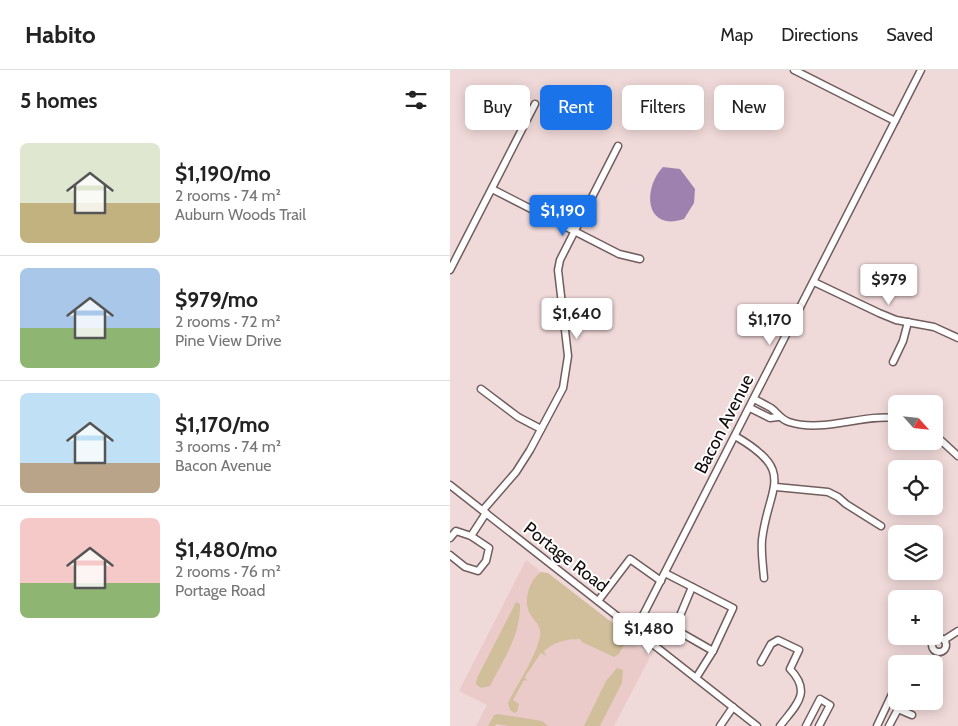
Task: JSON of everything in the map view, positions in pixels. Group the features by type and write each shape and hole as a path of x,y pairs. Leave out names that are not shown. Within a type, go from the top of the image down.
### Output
{"street":[{"path":"794,70 895,121"},
{"name":"Bacon Avenue","path":"635,631 921,70"},
{"path":"451,265 535,104"},
{"path":"470,536 485,511 516,472 563,388 568,356 558,270 560,260 618,146"},
{"path":"492,189 619,254 640,259"},
{"path":"814,282 879,313 908,322 934,327 958,338"},
{"path":"893,362 903,341 908,322"},
{"path":"481,389 518,417 541,429"},
{"path":"754,399 773,409 778,417"},
{"path":"750,408 770,418 778,417 798,425 814,426 868,417 888,418"},
{"path":"735,436 764,455 774,471 776,487 762,540 764,578"},
{"path":"943,442 958,456"},
{"name":"Portage Road","path":"450,485 757,726"},
{"path":"776,487 828,492 881,526"},
{"path":"450,538 456,531 470,536 489,548 486,561 478,571 466,567 450,555"},
{"path":"598,601 630,559 661,581"},
{"path":"665,573 733,608 712,651 696,678"},
{"path":"692,587 677,623 678,631 712,651"},
{"path":"944,640 958,631"},
{"path":"761,662 771,644 778,640 799,650 790,669 797,676 801,694 799,701 780,726"},
{"path":"806,726 820,699 830,705 820,726"},
{"path":"877,726 888,703"},
{"path":"720,726 733,707"},
{"path":"889,726 898,709 912,715"}],"shaded area":[{"path":"663,167 680,169 695,189 694,203 684,219 671,221 661,219 655,214 651,206 652,186 656,176"},
{"path":"526,560 650,657 614,726 476,726 487,705 459,691"},
{"path":"541,572 548,573 623,631 627,639 619,654 614,657 582,642 580,639 552,645 544,651 546,656 541,653 526,675 525,678 528,681 524,680 513,700 519,704 517,712 514,713 510,710 508,703 533,656 540,637 540,630 528,609 527,597 530,585"},
{"path":"516,602 520,604 520,615 510,647 490,686 481,688 476,684 477,678"},
{"path":"617,668 623,670 622,683 600,726 584,726 606,681"},
{"path":"494,715 542,721 548,726 496,724 495,726 488,726"}]}
